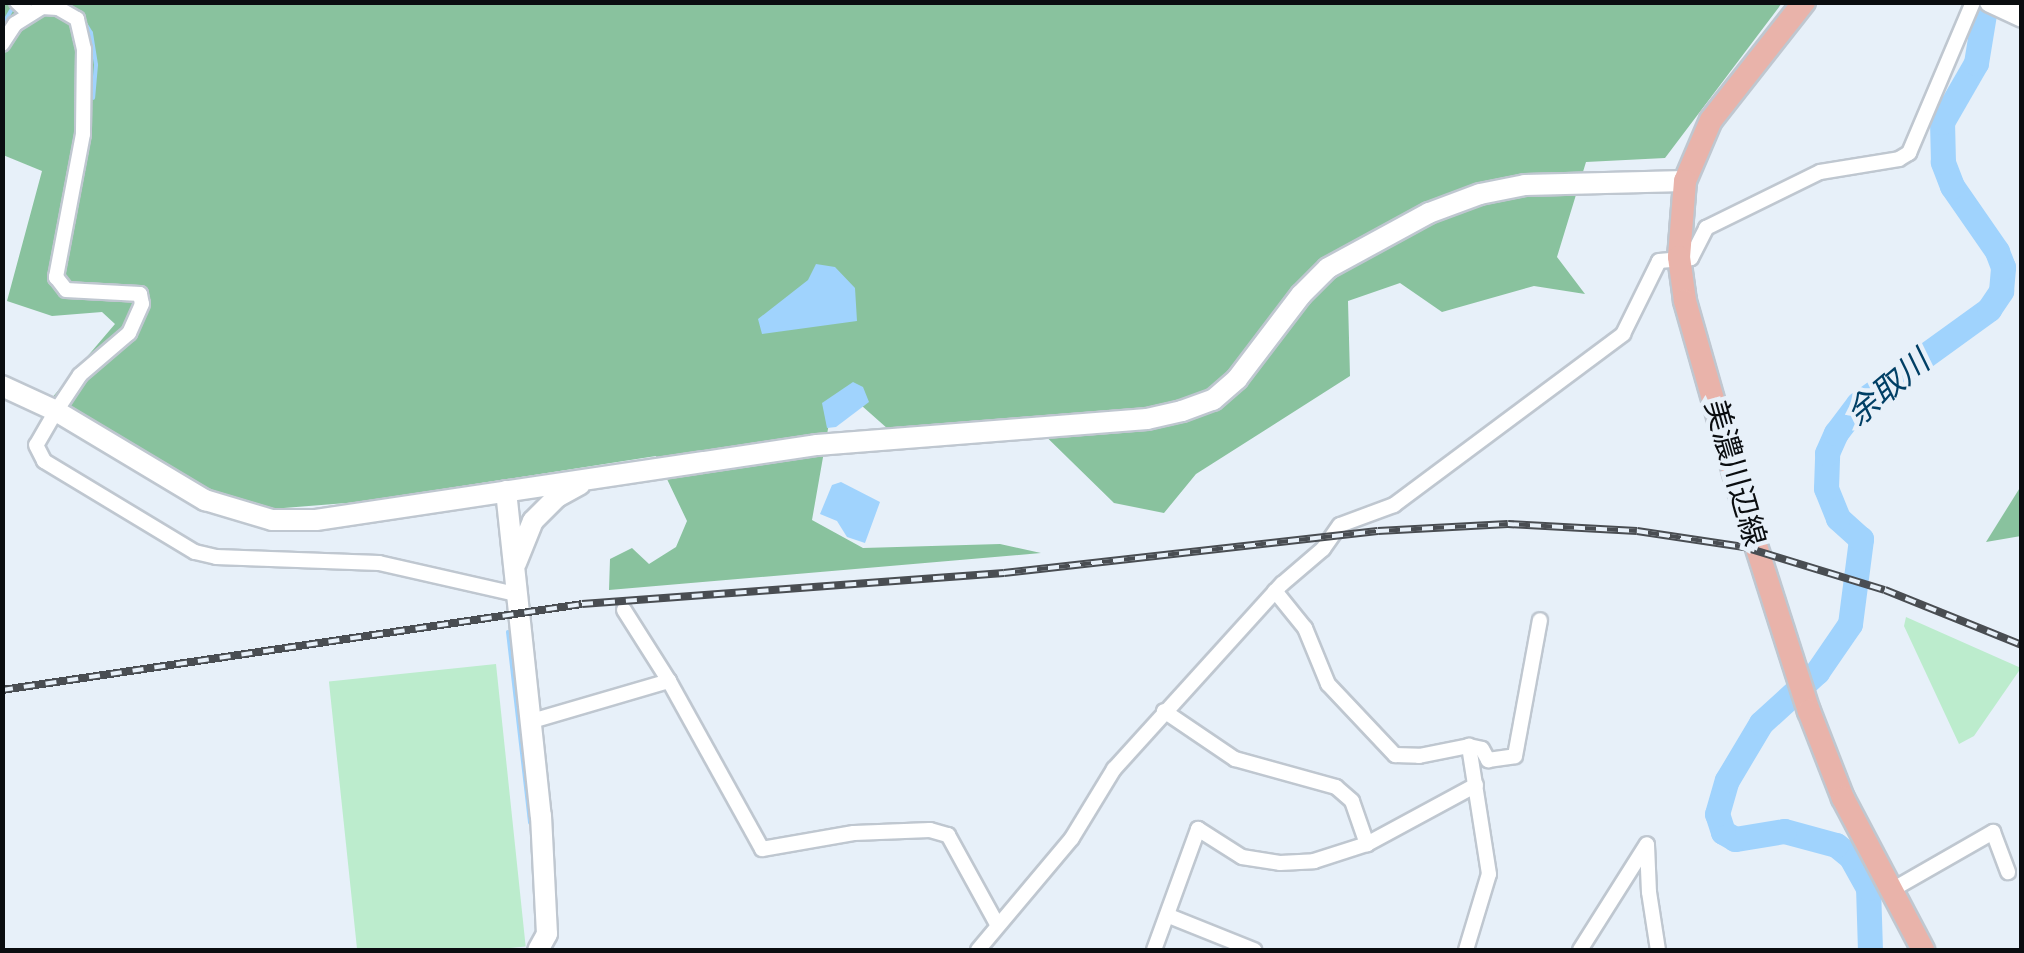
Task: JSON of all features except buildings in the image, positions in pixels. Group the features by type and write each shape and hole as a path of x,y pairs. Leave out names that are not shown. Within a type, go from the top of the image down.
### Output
{"main road":[{"name":"美濃川辺線","path":"1804,2 1711,120 1685,181 1679,257 1686,301 1790,659 1836,783 1923,950"}],"street":[{"path":"978,950 1072,838 1114,769 1275,591 1322,549 1340,525 1394,506 1623,334 1658,261 1691,258 1706,228 1820,172 1899,160 1909,153 1973,2"},
{"path":"1991,3 2022,18"},
{"path":"2,44 23,8 58,8 77,19 84,49 84,134 56,277 66,290 140,294 142,304 130,334 80,376 56,411 36,445 44,461 196,552 216,557 379,563 516,594"},
{"path":"2,386 56,411 204,500 272,520 316,520 817,445 1147,419 1214,400 1237,380 1301,295 1328,268 1429,214 1480,194 1526,184 1685,181"},
{"path":"514,570 533,521 557,497 590,478"},
{"path":"506,492 532,721 546,934 538,950"},
{"path":"1275,591 1305,628 1328,684 1395,755 1418,756 1469,746 1482,749 1488,760 1515,756 1540,620"},
{"path":"624,610 669,681 762,850 854,833 930,830 948,835 996,924"},
{"path":"532,721 669,681"},
{"path":"1164,711 1235,759 1336,786 1352,802 1368,844"},
{"path":"1466,950 1489,874 1469,746"},
{"path":"1154,950 1198,829 1242,857 1280,863 1314,860 1368,844 1476,786"},
{"path":"1890,890 1993,832 2008,872"},
{"path":"1580,950 1648,844 1649,892 1658,950"},
{"path":"1169,916 1254,950"}],"green space":[{"path":"2,3 1782,3 1665,158 1586,162 1557,257 1585,294 1534,286 1442,312 1400,283 1348,301 1350,376 1196,474 1164,513 1114,503 1026,417 888,429 853,398 832,406 812,520 863,548 1000,544 1041,553 609,590 610,559 632,548 649,564 676,547 687,521 656,456 359,502 271,509 227,501 45,406 115,324 102,312 52,316 7,301 42,171 3,155"},
{"path":"2021,486 2021,536 1986,542"},
{"path":"1906,617 2021,668 1974,736 1959,744 1904,626"},
{"path":"496,664 526,946 357,950 329,682"}],"water":[{"path":"816,264 835,267 855,288 857,321 762,334 758,319 808,280"},
{"path":"853,382 863,387 869,402 836,427 827,428 822,403"},
{"path":"841,482 880,502 865,543 847,537 837,521 820,514 832,485"}],"waterway":[{"name":"余取川","path":"1870,950 1868,888 1851,857 1836,845 1784,831 1735,839 1723,832 1717,814 1727,780 1761,723 1817,672 1850,624 1861,539 1838,518 1826,488 1827,453 1836,433 1858,404 1989,309 2001,291 2003,267 1997,251 1952,186 1943,162 1942,122 1976,63 1986,2"},
{"path":"2,26 12,9"},
{"path":"83,20 91,33 96,65 93,98"},
{"path":"508,632 530,823"}],"railway":[{"path":"2,690 582,604 1004,573 1378,531 1508,524 1637,531 1744,547 1885,590 2022,645"}]}
